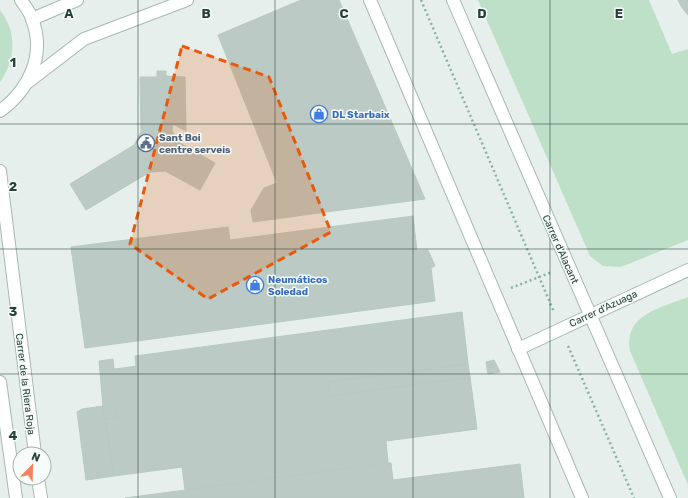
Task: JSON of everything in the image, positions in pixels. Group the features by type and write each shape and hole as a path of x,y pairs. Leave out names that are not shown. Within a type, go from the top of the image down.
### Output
{"street":[{"path":"22,0 32,19 37,44 36,57 28,82"},
{"path":"32,19 77,0"},
{"path":"0,110 14,101 28,82 84,39 187,0"},
{"path":"370,0 582,498"},
{"name":"Carrer d'Alacant","path":"453,0 670,498"},
{"name":"Carrer de la Riera Roja","path":"0,171 34,446"},
{"name":"Carrer d'Azuaga","path":"518,349 590,314 688,270"},
{"path":"0,382 16,498"},
{"path":"39,486 41,498"}],"path":[{"path":"421,0 634,498"},
{"path":"495,294 569,267"}],"highlighted area":[{"path":"182,46 269,77 331,232 208,299 130,244"}],"green space":[{"path":"478,0 649,0 672,54 688,49 688,240 621,267 603,266 590,256"},
{"path":"0,10 6,18 12,36 12,55 0,82"},
{"path":"688,297 688,485 630,351 630,339 633,328 647,314"}],"building":[{"name":"DL Starbaix","path":"301,0 339,0 425,199 311,214 301,187 281,194 290,217 253,222 251,210 264,188 277,183 218,35"},
{"path":"678,0 688,0 688,15 681,6"},
{"path":"157,71 166,71 166,76 185,77 186,131 173,124 172,131 180,143 215,163 200,190 165,171 150,172 86,210 70,184 134,145 141,132 140,77 157,77"},
{"path":"301,187 311,214 290,217 281,194"},
{"name":"Neumáticos Soledad","path":"413,216 417,251 428,250 435,266 431,268 435,301 85,348 71,247 228,227 230,240"},
{"path":"462,312 468,364 328,382 330,396 470,377 477,429 386,441 388,463 185,490 182,467 114,476 105,419 117,417 116,406 103,406 99,361 113,359 114,369 123,368 136,366 135,356"},
{"path":"494,360 500,372 488,374 486,362"},
{"path":"468,364 470,377 330,396 328,382"},
{"path":"103,406 114,476 86,480 77,412 82,409"},
{"path":"103,406 116,406 117,417 105,419"},
{"path":"391,463 393,480 520,464 524,498 125,498"}],"place":[{"name":"DL Starbaix","path":"319,114"},
{"name":"Sant Boi centre serveis","path":"146,143"},
{"name":"Neumáticos Soledad","path":"255,285"}]}
